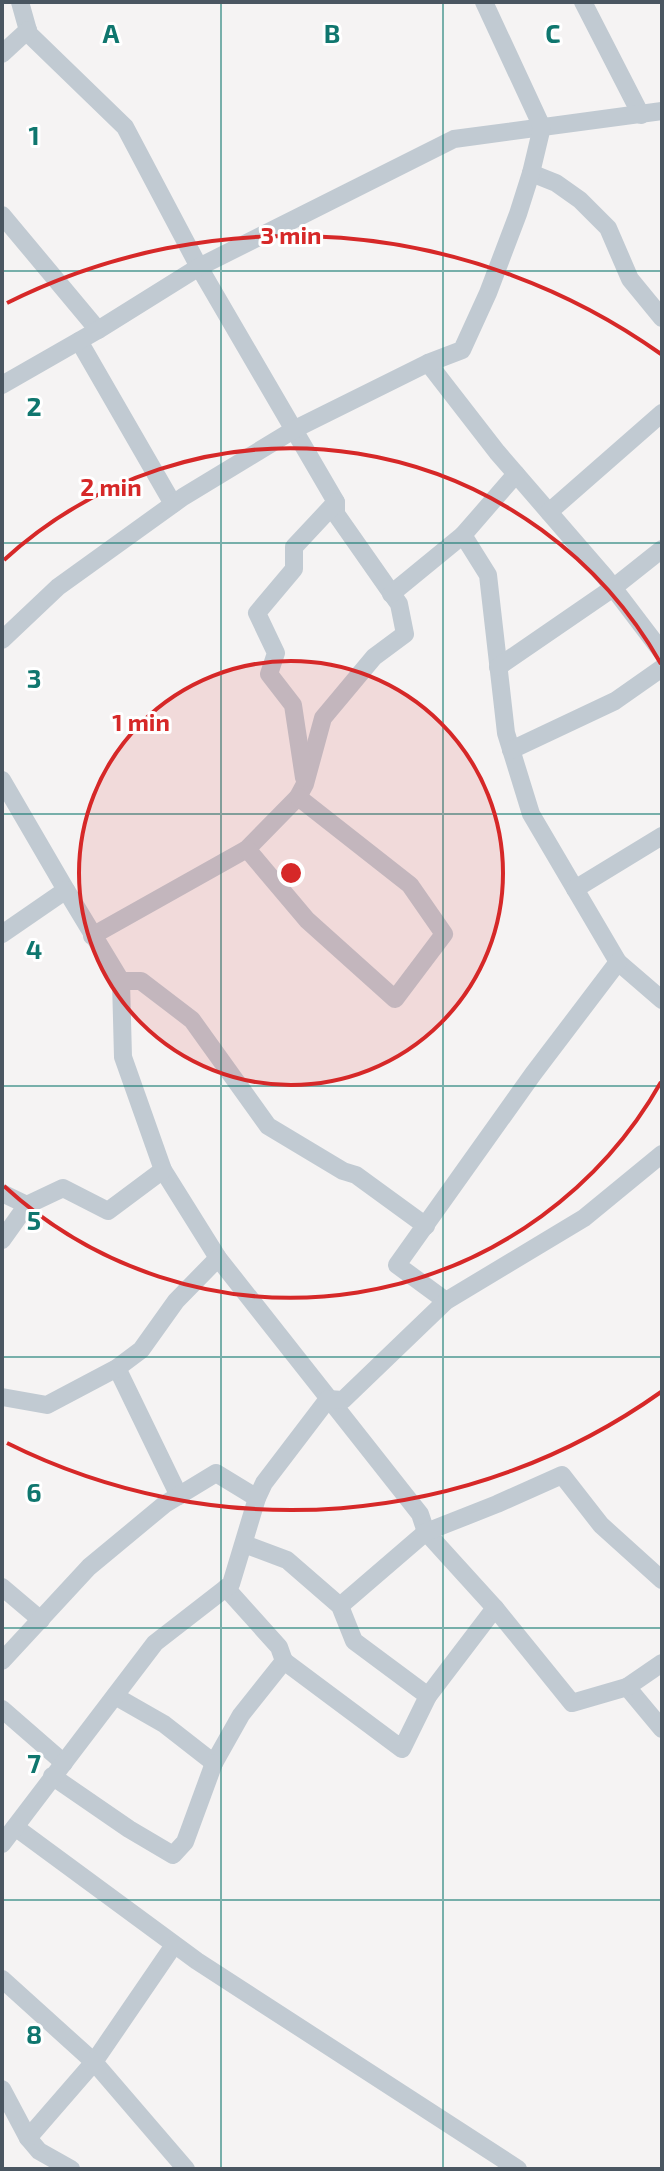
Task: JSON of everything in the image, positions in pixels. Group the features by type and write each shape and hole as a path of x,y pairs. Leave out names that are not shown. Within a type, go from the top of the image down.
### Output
{"street":[{"path":"20,2 29,34 125,127 199,267 336,502 336,514 399,604 405,634 374,657 323,718 302,791 247,849 92,936"},
{"path":"2,640 58,587 173,504 295,429 428,363 462,350 518,214 542,127 484,2"},
{"path":"583,2 641,115"},
{"path":"2,54 28,30"},
{"path":"2,385 199,267 454,139 662,111"},
{"path":"531,173 556,183 580,200 608,228 630,279 662,318"},
{"path":"2,215 98,330"},
{"path":"79,341 173,504"},
{"path":"428,363 662,652"},
{"path":"549,512 662,413"},
{"path":"391,594 463,535 516,474"},
{"path":"247,849 307,920 395,999 444,934 410,885 302,791 293,705 269,674 276,653 257,613 294,569 294,547 336,502"},
{"path":"463,535 488,575 506,733 531,814 618,962 662,1000"},
{"path":"498,667 613,588 662,549"},
{"path":"511,750 615,701 662,668"},
{"path":"2,780 121,981 123,1057 163,1170 218,1258 420,1514 426,1532 495,1608 572,1703 627,1687 662,1663"},
{"path":"575,889 662,836"},
{"path":"2,934 66,890"},
{"path":"446,1301 397,1265 533,1074 618,962"},
{"path":"121,981 141,981 192,1020 268,1126 343,1171 356,1175 426,1226"},
{"path":"328,1399 343,1400 446,1301 584,1218 662,1154"},
{"path":"2,1240 27,1205 63,1188 108,1211 163,1170"},
{"path":"2,1193 27,1205"},
{"path":"2,1397 47,1405 117,1368 141,1350 176,1301 218,1258"},
{"path":"117,1368 179,1496"},
{"path":"2,1844 155,1643 231,1584 264,1483 328,1399"},
{"path":"2,1661 89,1567 165,1504 216,1473 257,1498"},
{"path":"340,1606 426,1532 562,1475 601,1525 662,1580"},
{"path":"244,1544 287,1560 340,1606 354,1641 428,1696"},
{"path":"2,1587 41,1620"},
{"path":"226,1588 279,1647 284,1661 402,1749 428,1696 495,1608"},
{"path":"2,1709 58,1770 129,1829 173,1855 185,1842 214,1763 241,1715 284,1661"},
{"path":"627,1687 662,1729"},
{"path":"115,1696 164,1724 214,1763"},
{"path":"15,1827 174,1945 518,2169"},
{"path":"28,2138 94,2062 174,1945"},
{"path":"2,1979 94,2062 186,2169"},
{"path":"2,2089 28,2138 39,2151 71,2169"}]}
